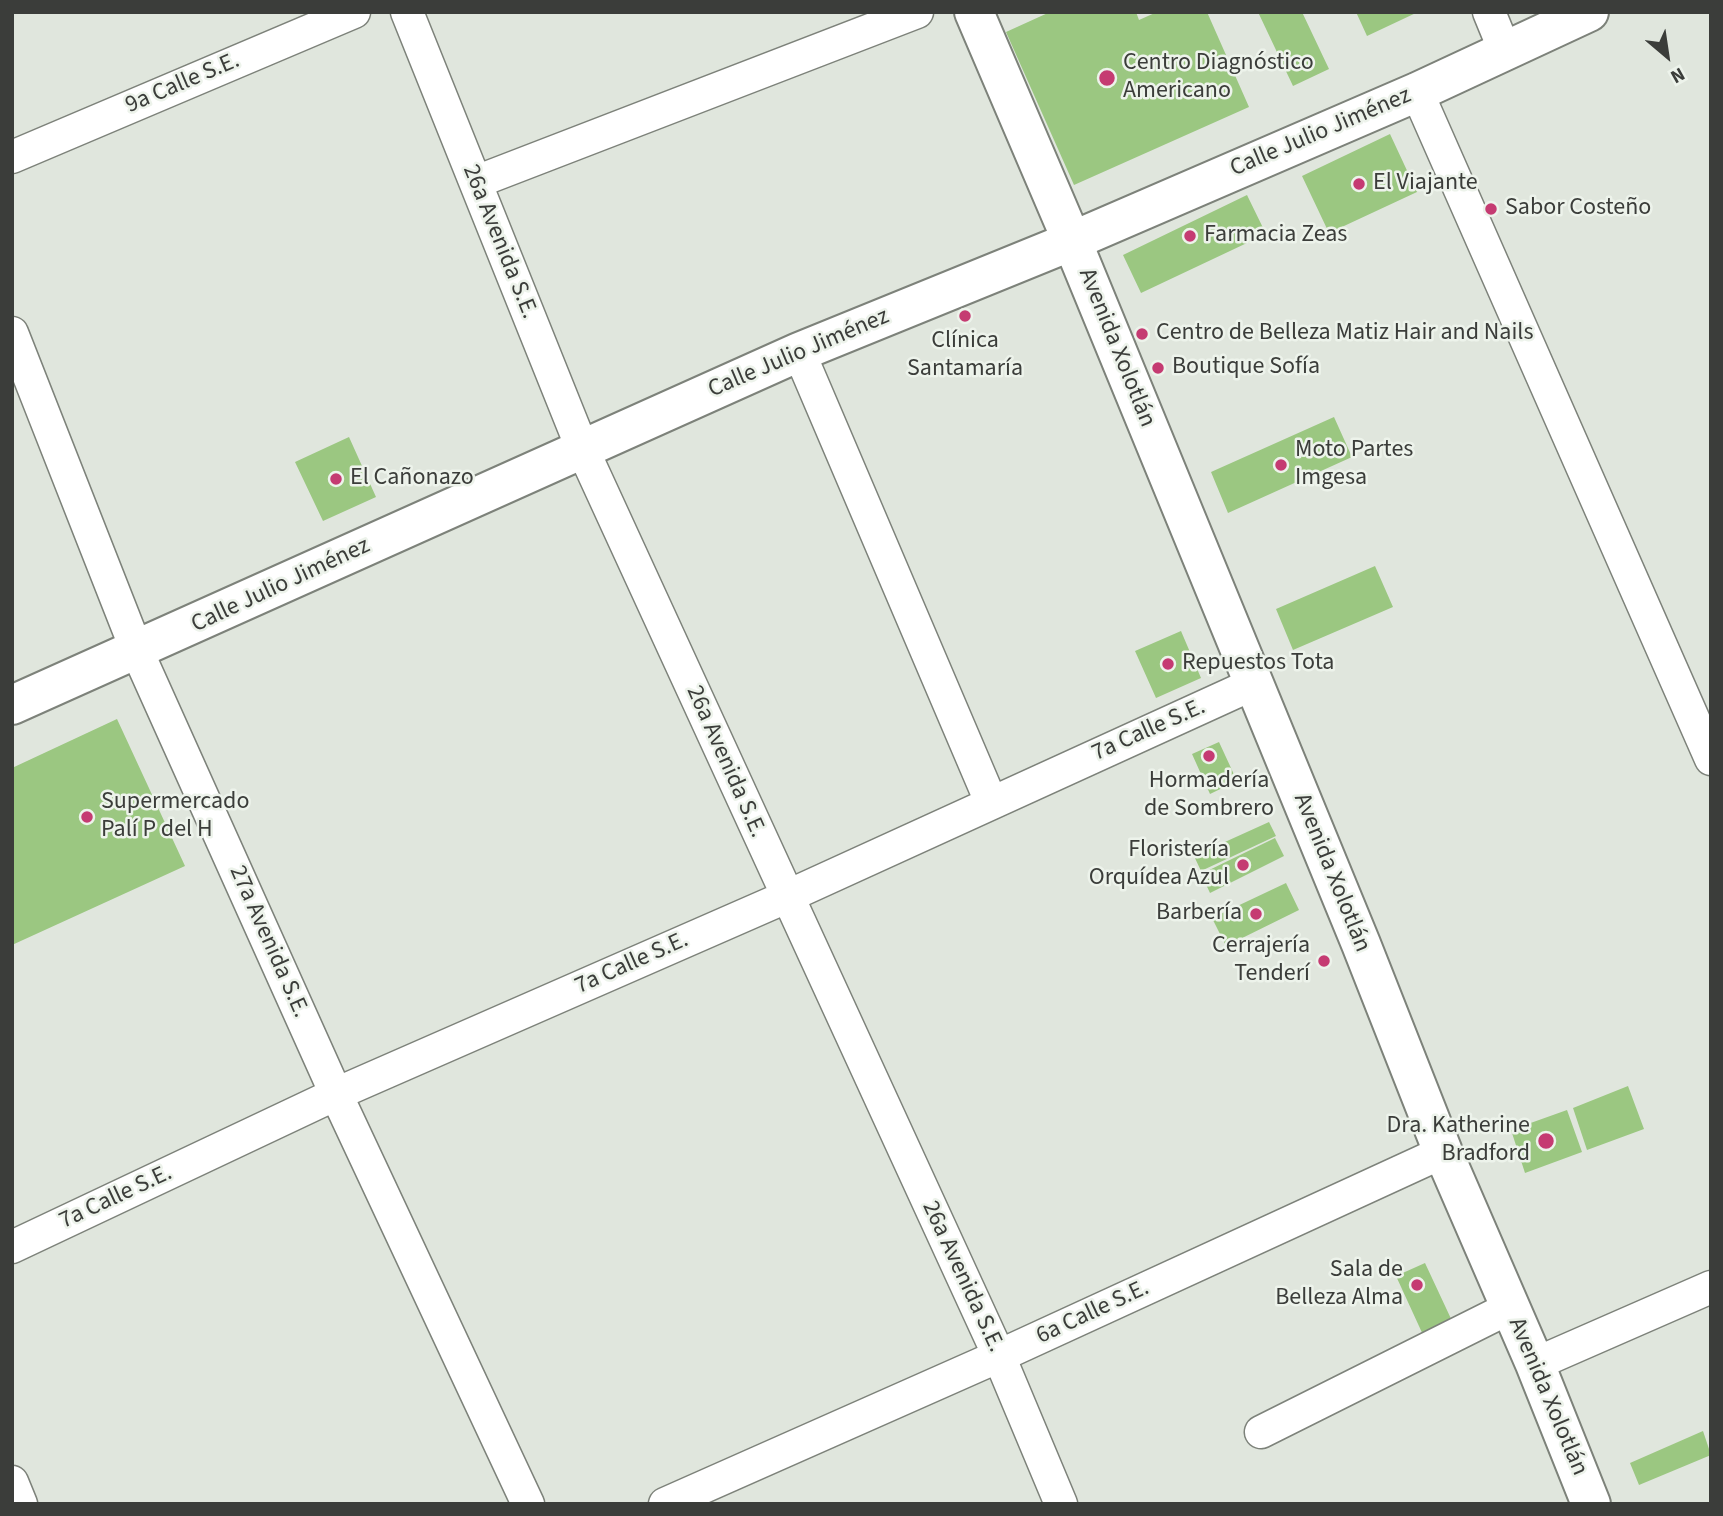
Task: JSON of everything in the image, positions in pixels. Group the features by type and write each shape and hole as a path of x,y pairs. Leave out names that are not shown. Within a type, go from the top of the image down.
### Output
{"main road":[{"name":"Avenida Xolotlán","path":"974,12 1072,241 1443,1152 1535,1364 1591,1504"},
{"name":"Calle Julio Jiménez","path":"12,705 137,652 582,448 799,352 1072,241 1417,92 1589,12"}],"street":[{"name":"9a Calle S.E.","path":"12,156 354,12"},
{"name":"26a Avenida S.E.","path":"407,12 582,448 999,1356 1060,1504"},
{"path":"475,182 917,12"},
{"path":"1489,12 1505,51"},
{"path":"1417,92 1711,759"},
{"name":"27a Avenida S.E.","path":"12,333 137,652 336,1094 528,1504"},
{"path":"799,352 991,802"},
{"name":"7a Calle S.E.","path":"12,1247 336,1094 786,897 1253,684"},
{"name":"6a Calle S.E.","path":"665,1504 999,1356 1443,1152"},
{"path":"1535,1364 1711,1287"},
{"path":"1261,1432 1509,1308"},
{"path":"12,1482 21,1504"}],"building":[{"name":"Centro Diagnóstico Americano","path":"1050,12 1136,12 1139,20 1157,12 1207,12 1249,107 1074,185 1006,32"},
{"path":"1258,12 1302,12 1329,69 1293,86"},
{"path":"1356,12 1418,12 1367,36"},
{"name":"El Viajante","path":"1390,134 1417,192 1329,233 1302,176"},
{"path":"1247,195 1266,234 1141,293 1123,255"},
{"name":"Moto Partes Imgesa","path":"1334,417 1352,457 1228,513 1211,472"},
{"name":"El Cañonazo","path":"349,437 376,497 323,521 295,462"},
{"path":"1375,566 1393,607 1293,650 1276,609"},
{"name":"Repuestos Tota","path":"1181,631 1201,678 1156,698 1135,651"},
{"name":"Supermercado Palí P del H","path":"117,719 185,866 12,945 12,768"},
{"path":"1219,742 1237,781 1210,794 1192,754"},
{"path":"1269,822 1276,836 1201,871 1194,856"},
{"name":"Floristería Orquídea Azul","path":"1275,838 1284,856 1210,893 1201,874"},
{"name":"Barbería","path":"1286,883 1299,910 1226,946 1212,918"},
{"path":"1628,1086 1644,1129 1587,1150 1573,1108"},
{"name":"Dra. Katherine Bradford","path":"1567,1110 1582,1152 1525,1173 1511,1130"},
{"path":"1425,1263 1453,1323 1424,1337 1396,1276"},
{"path":"1703,1431 1711,1455 1639,1485 1630,1463"}],"place":[{"name":"Centro Diagnóstico Americano","path":"1107,78"},
{"name":"El Viajante","path":"1359,184"},
{"name":"Sabor Costeño","path":"1491,209"},
{"name":"Farmacia Zeas","path":"1190,236"},
{"name":"Clínica Santamaría","path":"965,316"},
{"name":"Centro de Belleza Matiz Hair and Nails","path":"1142,334"},
{"name":"Boutique Sofía","path":"1158,368"},
{"name":"Moto Partes Imgesa","path":"1281,465"},
{"name":"El Cañonazo","path":"336,479"},
{"name":"Repuestos Tota","path":"1168,664"},
{"name":"Hormadería de Sombrero","path":"1209,756"},
{"name":"Supermercado Palí P del H","path":"87,817"},
{"name":"Floristería Orquídea Azul","path":"1243,865"},
{"name":"Barbería","path":"1256,914"},
{"name":"Cerrajería Tenderí","path":"1324,961"},
{"name":"Dra. Katherine Bradford","path":"1546,1141"},
{"name":"Sala de Belleza Alma","path":"1417,1285"}]}
